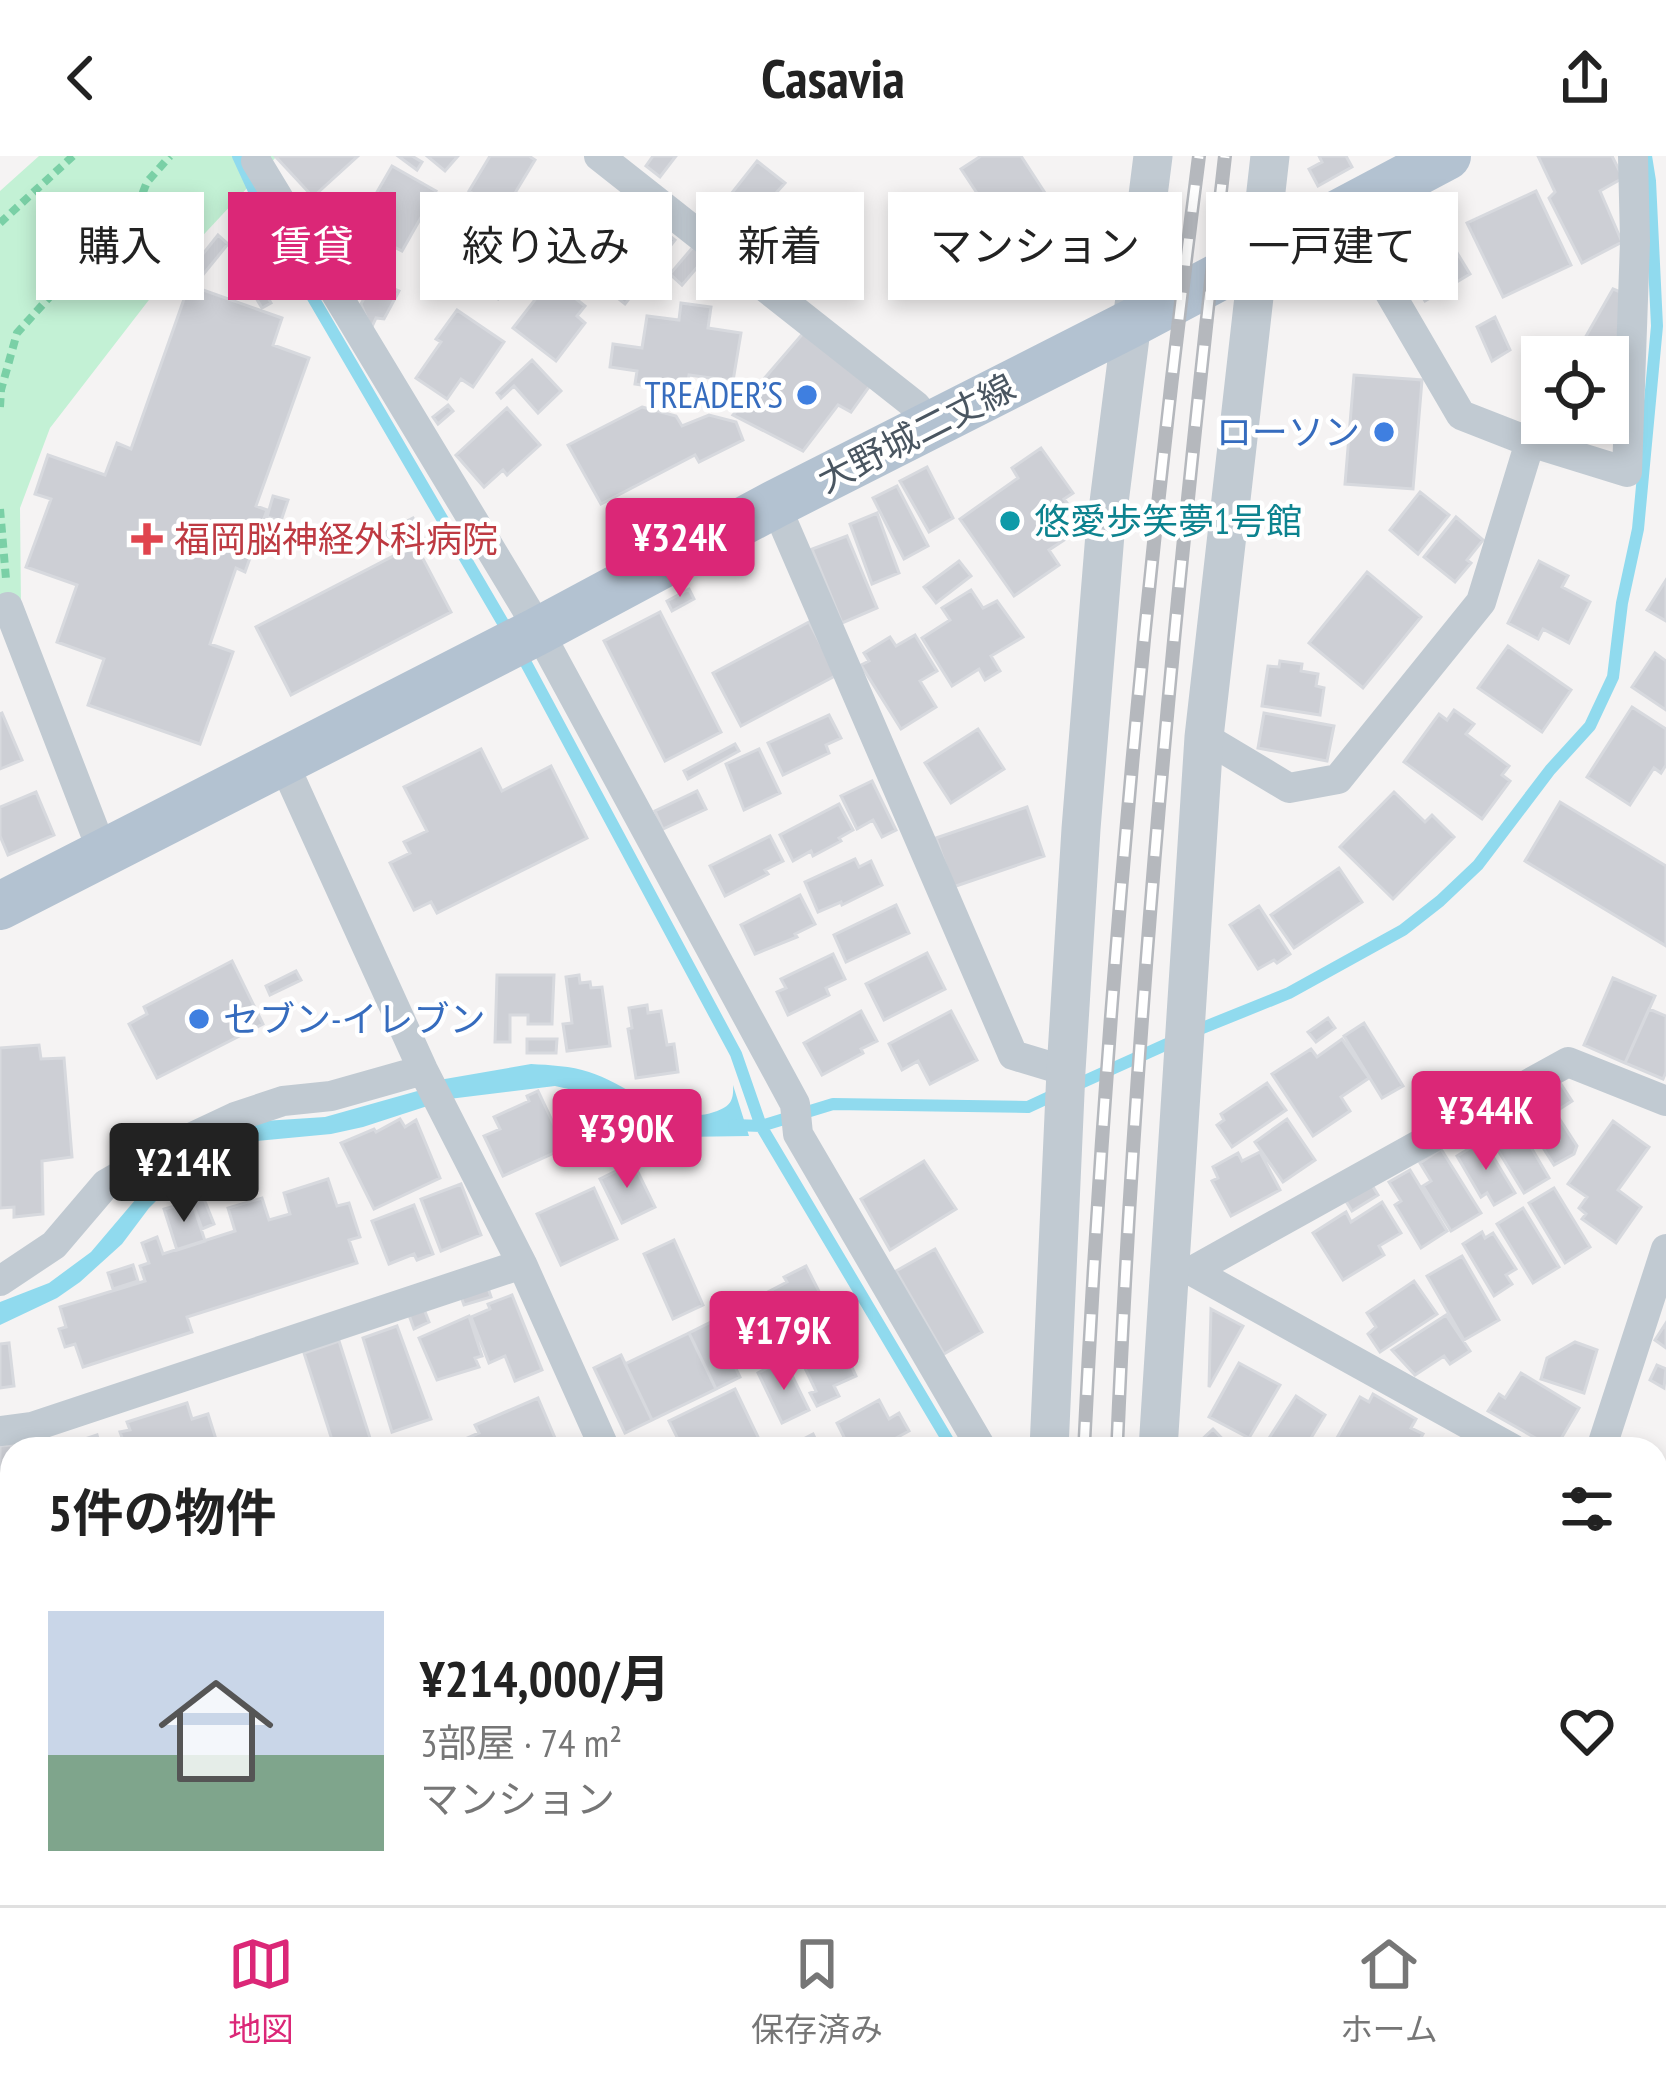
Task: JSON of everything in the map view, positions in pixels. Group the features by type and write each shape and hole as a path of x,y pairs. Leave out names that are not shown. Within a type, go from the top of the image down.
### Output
{"main road":[{"name":"大野城二丈線","path":"1378,192 1447,156"},
{"name":"大野城二丈線","path":"0,906 1206,284"}],"street":[{"path":"599,156 916,406 932,426"},
{"path":"1050,1437 1077,872 1103,556 1153,156"},
{"path":"1267,192 1270,156"},
{"path":"1629,414 1634,156"},
{"path":"256,161 538,631 796,1119 975,1437"},
{"path":"1159,1437 1180,1271 1177,1124 1204,737 1256,300"},
{"path":"1394,300 1461,415 1521,438"},
{"path":"1204,737 1288,788 1338,779 1480,602 1529,444"},
{"path":"1536,444 1627,472 1628,444"},
{"path":"775,504 1013,1055 1066,1071"},
{"path":"8,607 103,854"},
{"path":"283,762 423,1070 522,1264 600,1437"},
{"path":"1180,1271 1568,1062 1666,1101"},
{"path":"0,1281 54,1245 106,1184 169,1148 283,1101 331,1096 423,1070"},
{"path":"1604,1437 1666,1249"},
{"path":"36,1437 522,1264"},
{"path":"1180,1271 1491,1437"}],"path":[{"path":"0,223 73,156"},
{"path":"0,407 17,333 63,282 123,243 146,182 170,156"},
{"path":"0,509 4,555 0,557"}],"green space":[{"path":"39,156 277,156 243,192 228,192 228,208 204,234 204,192 36,192 36,300 149,300 50,428 20,508 21,606 0,615 0,191"}],"water":[{"path":"531,1064 589,1072 682,1114 724,1108 732,1099 733,1085 749,1136 680,1137 586,1093 555,1086 449,1099 331,1134 247,1142 193,1164 149,1208 122,1244 80,1282 0,1325 0,1302 49,1283 91,1252 181,1153 264,1121 325,1117 421,1090 439,1080"}],"building":[{"path":"275,156 358,156 318,192 308,192"},
{"path":"398,156 412,156 422,162 417,170"},
{"path":"427,156 458,156 445,171"},
{"path":"490,156 535,160 516,192 469,191"},
{"path":"653,156 676,156 660,177 646,166"},
{"path":"981,156 1021,156 1044,192 976,192 961,169"},
{"path":"1319,156 1346,156 1352,167 1318,186 1309,169 1322,162"},
{"path":"1538,156 1612,156 1623,178 1600,191 1622,242 1582,263 1549,198 1555,192"},
{"path":"757,161 785,183 777,192 733,192"},
{"path":"392,166 436,191 420,192 420,219 402,251 396,248 396,192 377,192"},
{"path":"1536,191 1571,265 1503,297 1467,223"},
{"path":"218,235 228,244 204,273 204,253"},
{"path":"693,247 696,249 696,269 682,285 672,272"},
{"path":"1458,254 1470,274 1458,281"},
{"path":"1613,289 1623,293 1620,336 1586,336"},
{"name":"福岡脳神経外科病院","path":"204,290 282,318 273,345 309,358 256,506 267,510 245,572 236,568 210,644 233,652 200,744 88,705 104,659 57,642 77,585 26,567 51,499 35,494 48,455 105,475 117,443 131,449 184,300 204,300"},
{"path":"363,300 394,300 384,319 376,318 371,329"},
{"path":"535,300 577,300 585,306 577,316 585,323 556,361 513,328"},
{"path":"681,303 711,307 708,328 741,333 733,381 689,375 686,392 635,384 637,371 610,367 613,344 642,348 647,316 679,320"},
{"path":"457,310 504,342 473,387 461,379 447,399 416,378"},
{"path":"1495,317 1510,350 1492,361 1477,327"},
{"name":"TREADER’S","path":"805,331 871,384 851,412 838,405 803,451 733,415"},
{"path":"532,360 561,391 538,413 514,386 501,398 497,393"},
{"name":"ローソン","path":"1354,375 1422,380 1413,489 1345,484"},
{"path":"448,405 453,411 438,424 433,417"},
{"path":"642,407 676,416 682,426 709,415 736,422 743,440 699,462 695,455 601,504 568,445"},
{"path":"507,408 540,445 507,475 503,470 484,487 456,455"},
{"name":"悠愛歩笑夢1号館","path":"1041,448 1073,493 1064,499 1073,511 1056,523 1067,538 1049,550 1059,565 1014,596 960,519 1018,478 1012,468"},
{"path":"927,467 953,518 929,532 900,481"},
{"path":"897,486 928,546 904,559 873,498"},
{"path":"1420,492 1449,515 1418,554 1390,530"},
{"path":"273,496 288,500 281,521 267,517"},
{"path":"877,513 899,573 872,584 850,524"},
{"path":"1456,517 1483,540 1455,582 1424,557"},
{"path":"413,518 430,550 421,555 451,612 291,695 256,627 397,554 386,532"},
{"path":"847,536 877,608 842,623 812,549"},
{"path":"959,561 971,576 936,603 924,587"},
{"path":"1539,561 1568,576 1562,587 1590,602 1569,643 1543,629 1538,639 1508,623"},
{"path":"1367,572 1421,617 1363,688 1309,643"},
{"path":"1666,580 1666,621 1647,610"},
{"path":"689,589 694,599 672,611 667,601"},
{"path":"971,590 983,608 997,601 1023,637 991,656 1000,671 985,680 979,669 952,686 922,638 950,620 942,608"},
{"path":"660,612 721,732 665,761 604,641"},
{"path":"809,622 837,675 741,726 713,673"},
{"path":"915,635 937,671 920,681 936,707 901,729 861,665 869,661 864,653 890,637 896,646"},
{"path":"1508,646 1571,690 1542,732 1478,688"},
{"path":"1655,653 1666,661 1666,710 1632,687"},
{"path":"1280,661 1302,664 1301,671 1318,674 1316,686 1324,688 1320,715 1262,706 1268,666 1279,667"},
{"path":"1632,707 1666,729 1666,765 1661,773 1654,768 1630,805 1587,777"},
{"path":"1454,710 1474,724 1466,734 1509,766 1502,775 1510,781 1482,819 1404,762 1439,714 1447,720"},
{"path":"1264,713 1334,726 1327,761 1258,748"},
{"path":"0,714 22,760 0,769"},
{"path":"829,715 841,738 826,745 829,753 783,775 768,743"},
{"path":"978,729 1004,769 951,803 925,763"},
{"path":"735,744 739,751 688,779 684,771"},
{"path":"481,749 502,791 551,766 587,838 437,913 431,902 414,910 390,863 410,853 404,842 427,831 404,787"},
{"path":"759,749 780,793 744,810 726,764"},
{"path":"872,781 896,830 882,837 873,820 857,829 841,796"},
{"path":"697,791 706,809 663,829 655,811"},
{"path":"36,792 54,835 8,855 0,836 0,807"},
{"path":"1394,792 1425,822 1432,815 1454,837 1393,899 1340,847"},
{"path":"1560,802 1666,866 1666,946 1525,861"},
{"path":"839,804 853,830 813,856 811,851 793,861 780,835"},
{"path":"1027,807 1044,856 953,887 936,838"},
{"path":"770,836 783,861 725,896 710,866"},
{"path":"855,859 859,867 871,861 882,885 818,912 805,882"},
{"path":"1339,868 1362,902 1294,948 1271,915"},
{"path":"800,895 815,924 755,954 741,925"},
{"path":"896,905 909,933 846,962 834,935"},
{"path":"1259,906 1290,954 1258,969 1230,925"},
{"path":"927,953 945,989 884,1020 866,984"},
{"path":"833,954 845,979 826,988 829,995 788,1015 777,992 786,988 781,979"},
{"name":"セブン-イレブン","path":"232,961 263,1024 157,1078 129,1024 147,1014 144,1007"},
{"path":"296,971 301,980 270,995 266,986"},
{"path":"497,975 554,975 552,1024 528,1024 528,1015 510,1015 510,1042 495,1042"},
{"path":"579,975 580,983 602,987 610,1046 567,1051 563,1024 572,1023 566,977"},
{"path":"1613,978 1655,996 1625,1063 1584,1045"},
{"path":"647,1005 648,1013 661,1011 667,1045 674,1044 678,1072 636,1078 629,1008"},
{"path":"1649,1009 1666,1016 1663,1079 1625,1063"},
{"path":"861,1011 877,1041 822,1075 804,1043"},
{"path":"951,1011 977,1060 930,1084 918,1061 902,1070 889,1044"},
{"path":"1328,1018 1335,1028 1316,1042 1308,1032"},
{"path":"1364,1023 1403,1086 1382,1098 1344,1036"},
{"path":"527,1039 557,1039 556,1053 527,1053"},
{"path":"1342,1039 1369,1078 1341,1097 1350,1111 1313,1136 1272,1074 1311,1049 1317,1057"},
{"path":"39,1045 41,1059 64,1058 72,1157 42,1161 43,1214 14,1217 14,1207 0,1208 0,1048"},
{"path":"1555,1075 1572,1101 1555,1112 1577,1146 1574,1154 1554,1165 1514,1102"},
{"path":"1267,1083 1286,1110 1232,1147 1217,1125 1224,1120 1221,1114"},
{"path":"538,1091 565,1148 503,1176 484,1136 500,1129 494,1117 529,1101 527,1096"},
{"path":"563,1096 611,1112 596,1154 572,1146 578,1129 555,1121"},
{"path":"1514,1118 1549,1178 1524,1193 1488,1134"},
{"path":"400,1119 405,1127 416,1120 440,1178 374,1209 341,1143"},
{"path":"1287,1119 1315,1160 1283,1182 1255,1142"},
{"path":"1613,1121 1649,1147 1618,1190 1641,1207 1616,1243 1582,1219 1586,1214 1579,1208 1587,1197 1568,1184"},
{"path":"1483,1140 1515,1193 1494,1205 1487,1193 1481,1197 1457,1156"},
{"path":"1441,1149 1481,1213 1451,1231 1423,1186 1431,1181 1420,1163"},
{"path":"1260,1152 1280,1190 1231,1216 1212,1181 1218,1178 1213,1167 1238,1153 1242,1161"},
{"path":"630,1156 655,1207 622,1223 600,1179 618,1170 615,1163"},
{"path":"924,1161 956,1209 890,1250 861,1199"},
{"path":"1410,1170 1447,1231 1421,1248 1395,1205 1401,1201 1389,1182"},
{"path":"328,1179 337,1206 349,1203 360,1237 349,1240 357,1263 187,1317 192,1332 83,1367 75,1344 65,1347 59,1329 66,1327 60,1307 145,1281 140,1266 149,1263 142,1243 157,1237 163,1254 235,1231 228,1208 262,1198 269,1220 290,1214 284,1193"},
{"path":"1370,1182 1378,1195 1352,1211 1344,1198"},
{"path":"198,1184 214,1224 202,1229 187,1187"},
{"path":"461,1184 481,1235 441,1251 421,1199"},
{"path":"594,1188 617,1239 561,1265 537,1214"},
{"path":"1554,1188 1590,1247 1565,1263 1529,1203"},
{"path":"192,1201 205,1241 177,1250 164,1209"},
{"path":"1382,1202 1401,1233 1379,1246 1384,1255 1343,1280 1313,1233 1346,1212 1351,1222"},
{"path":"414,1205 433,1254 417,1260 414,1254 389,1264 372,1221"},
{"path":"1523,1208 1559,1267 1533,1283 1497,1224"},
{"path":"1482,1232 1485,1238 1493,1233 1516,1269 1506,1275 1512,1284 1494,1296 1463,1244"},
{"path":"674,1240 703,1305 673,1319 644,1254"},
{"path":"935,1249 982,1332 944,1354 896,1271"},
{"path":"1462,1256 1499,1320 1464,1340 1427,1276"},
{"path":"133,1265 138,1281 113,1289 108,1273"},
{"path":"806,1266 828,1309 786,1330 768,1292"},
{"path":"1414,1281 1437,1314 1380,1352 1368,1334 1376,1327 1367,1313"},
{"path":"486,1282 491,1297 464,1305 459,1291"},
{"path":"759,1294 778,1332 746,1349 733,1324 740,1320 734,1307"},
{"path":"512,1295 542,1370 515,1381 505,1356 489,1363 471,1317"},
{"path":"424,1309 429,1322 414,1329 409,1315"},
{"path":"1211,1309 1243,1326 1209,1387"},
{"path":"1446,1315 1470,1351 1450,1364 1444,1356 1415,1375 1392,1350"},
{"path":"469,1316 482,1356 475,1358 479,1367 437,1380 419,1338"},
{"path":"713,1321 740,1377 716,1389 689,1333"},
{"path":"1666,1323 1666,1348 1655,1340"},
{"path":"397,1326 431,1419 392,1432 363,1338"},
{"path":"689,1333 716,1389 652,1420 625,1364"},
{"path":"339,1341 370,1437 331,1437 304,1353"},
{"path":"1575,1342 1597,1350 1584,1393 1541,1379 1547,1358"},
{"path":"9,1343 14,1386 0,1388 0,1344"},
{"path":"842,1346 856,1376 834,1386 839,1396 817,1406 810,1393 816,1391 803,1364"},
{"path":"621,1355 652,1420 625,1433 594,1368"},
{"path":"1239,1363 1280,1385 1250,1437 1209,1417"},
{"path":"1657,1365 1666,1369 1664,1388 1650,1380"},
{"path":"771,1366 775,1374 788,1367 809,1410 782,1423 758,1373"},
{"path":"1521,1373 1579,1408 1562,1437 1534,1437 1488,1411 1499,1394 1505,1398"},
{"path":"735,1389 758,1437 677,1437 669,1421"},
{"path":"1373,1394 1416,1419 1411,1428 1421,1437 1338,1437 1360,1397 1369,1402"},
{"path":"1296,1396 1325,1415 1312,1437 1270,1437"},
{"path":"538,1398 555,1437 470,1437 479,1433 475,1425"},
{"path":"879,1400 889,1419 899,1413 909,1431 898,1437 844,1437 837,1423"},
{"path":"187,1403 192,1419 208,1414 215,1437 122,1437 120,1432 130,1430 127,1422"}],"waterway":[{"path":"238,156 267,219 510,635"},
{"path":"1195,1031 1289,993 1403,930 1478,865 1590,726 1613,677 1638,529 1657,326 1646,156"},
{"path":"520,652 736,1054 761,1126 946,1437"},
{"path":"1074,1086 1176,1040"},
{"path":"734,1125 761,1126 833,1104 1028,1107 1056,1094"}],"railway":[{"path":"1085,1437 1129,801 1199,156"},
{"path":"1118,1437 1159,802 1225,156"}],"place":[{"name":"TREADER’S","path":"807,395"},
{"name":"ローソン","path":"1384,432"},
{"name":"悠愛歩笑夢1号館","path":"1010,521"},
{"name":"福岡脳神経外科病院","path":"147,539"},
{"name":"セブン-イレブン","path":"199,1019"}]}
